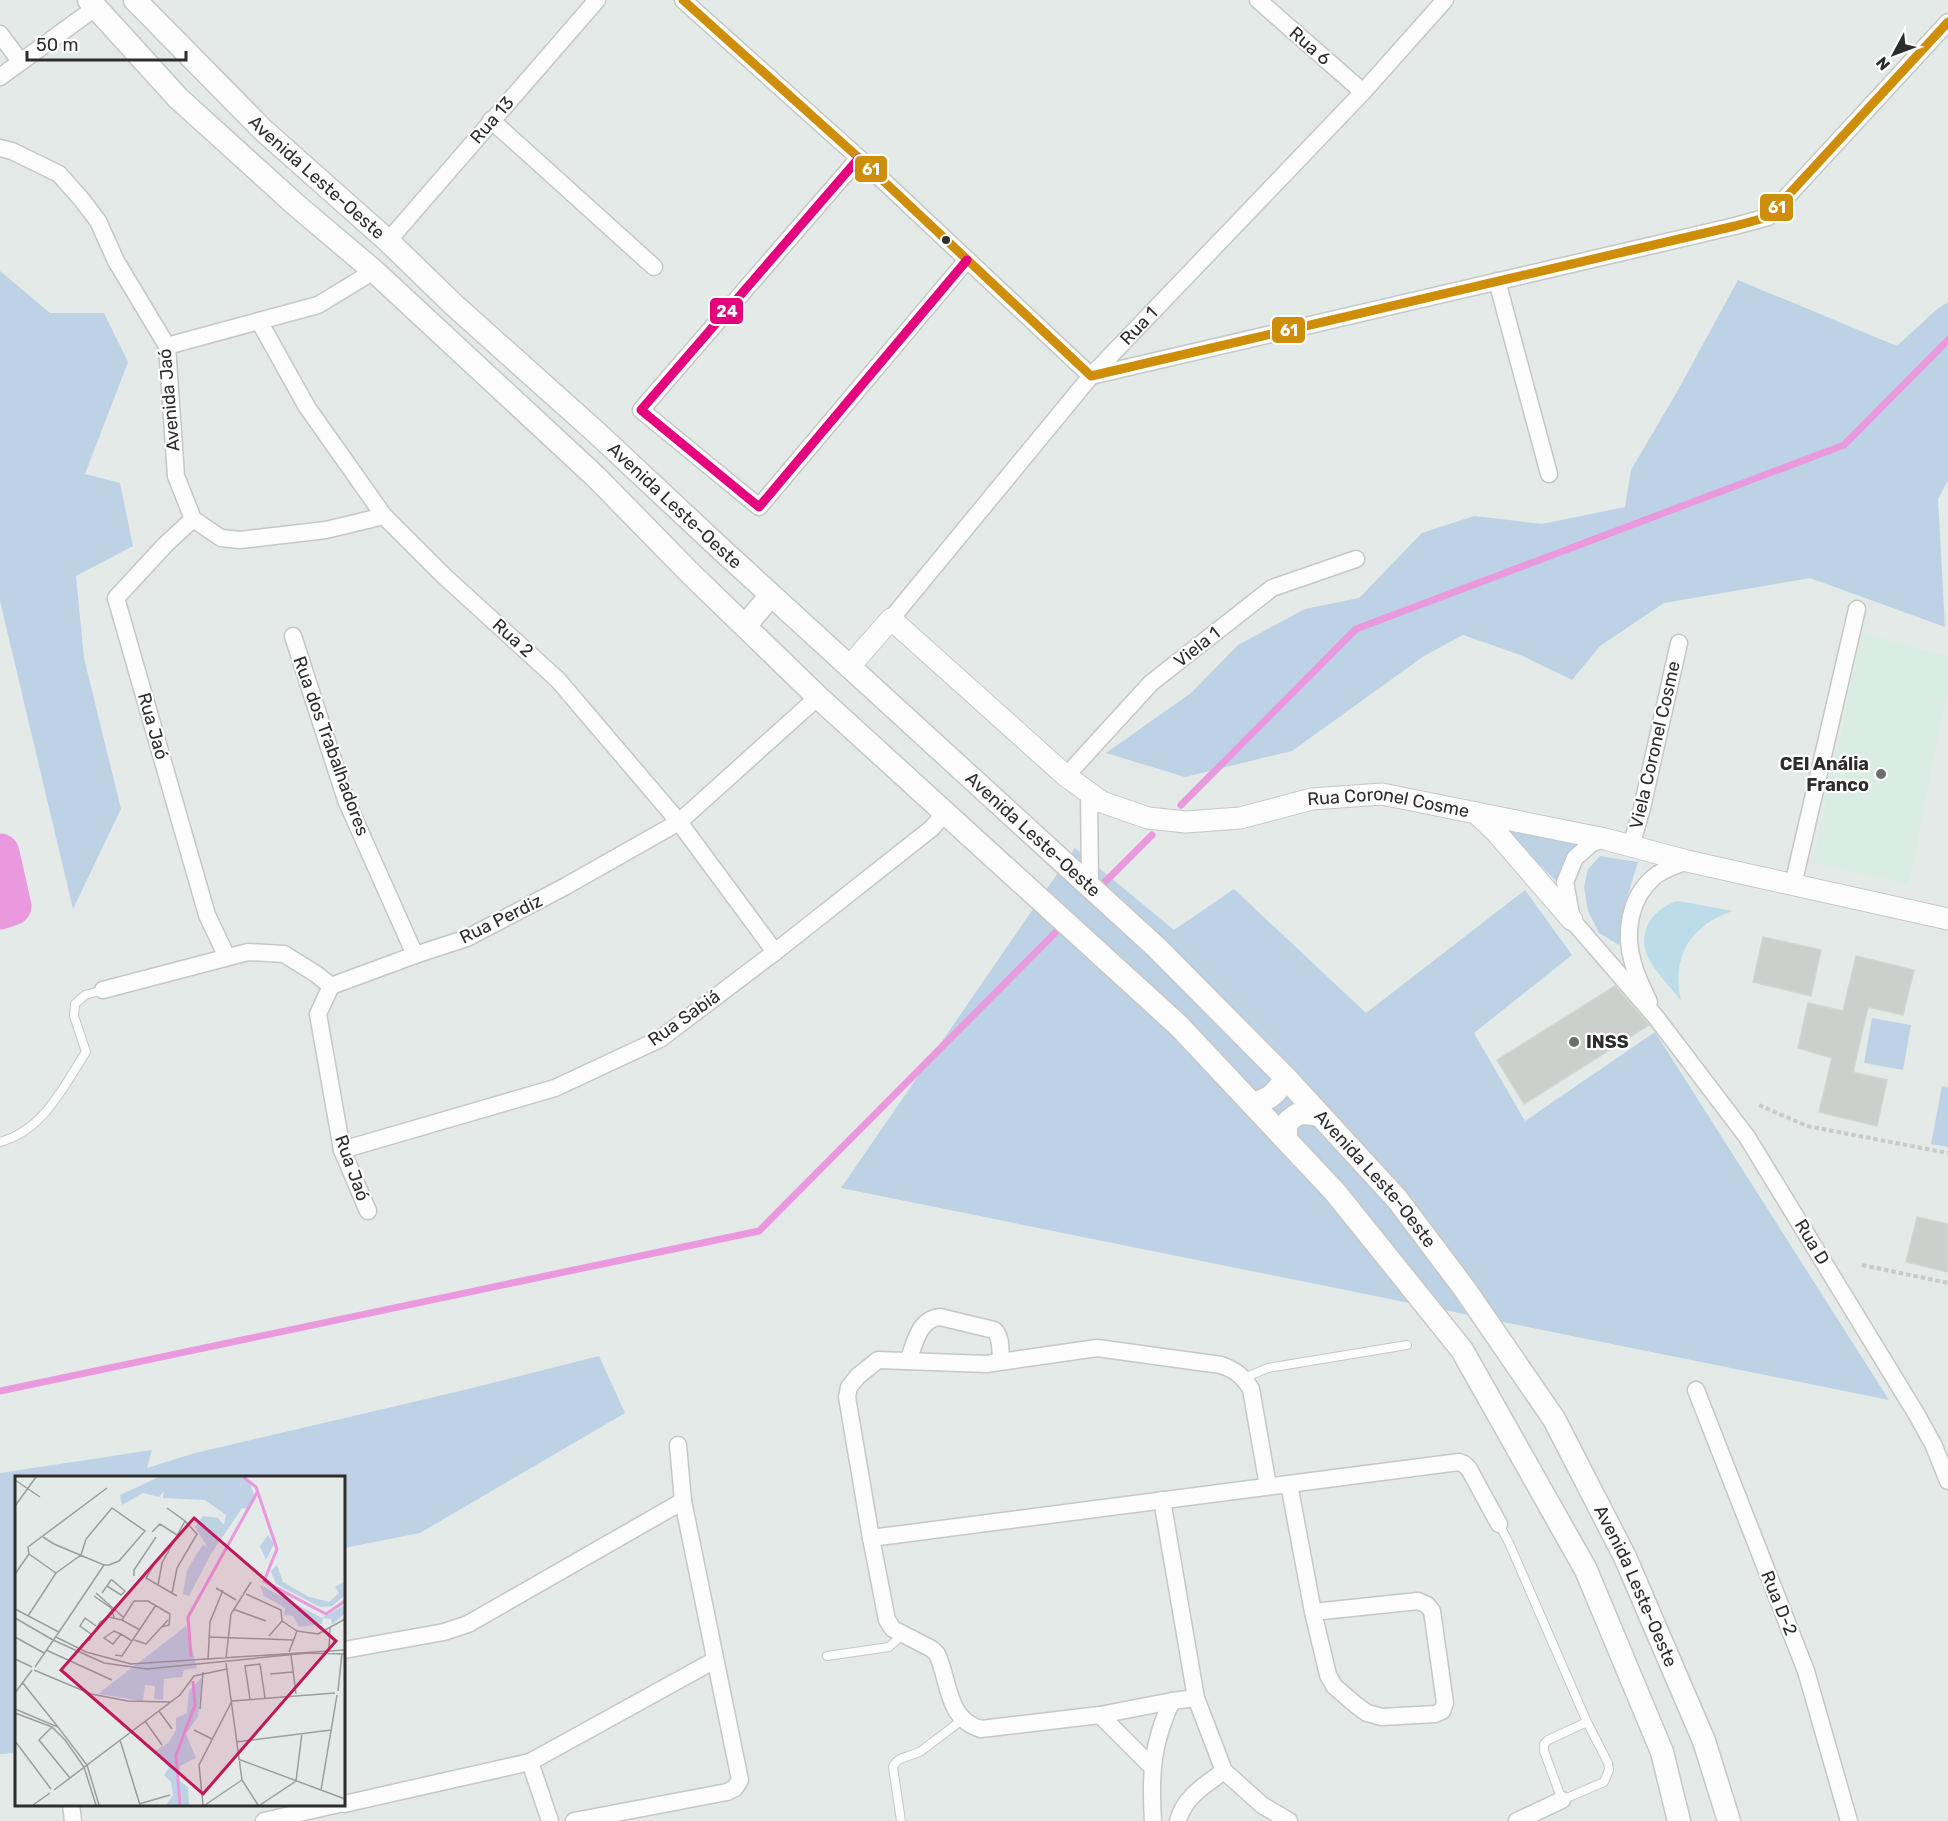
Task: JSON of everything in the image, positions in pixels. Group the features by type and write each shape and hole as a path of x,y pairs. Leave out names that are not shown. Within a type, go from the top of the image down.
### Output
{"main road":[{"name":"Avenida Leste-Oeste","path":"135,0 263,130 388,241 454,305 1090,885 1228,1017 1397,1199 1464,1288 1554,1419 1625,1557 1704,1741 1729,1821"},
{"name":"Avenida Leste-Oeste","path":"92,4 178,98 296,205 374,271 596,477 818,697 1179,1026 1335,1192 1462,1350 1587,1570 1662,1752 1679,1821"},
{"path":"745,626 771,595"},
{"path":"1254,1104 1269,1099 1286,1078"},
{"path":"1286,1140 1286,1124 1293,1116 1302,1112 1319,1115"}],"street":[{"name":"Rua 13","path":"388,241 597,0"},
{"path":"683,0 859,158 1091,376 1768,217 1948,22"},
{"name":"Rua 6","path":"1258,0 1363,92"},
{"name":"Rua 1","path":"849,667 1091,376 1363,92 1445,0"},
{"path":"0,77 92,4"},
{"path":"0,34 20,61"},
{"path":"491,120 654,267"},
{"name":"Avenida Jaó","path":"0,148 12,151 59,174 82,200 98,221 116,261 167,346 176,476 193,519"},
{"path":"859,158 641,410 759,507 967,261"},
{"path":"167,346 318,304 374,271"},
{"path":"1497,281 1549,474"},
{"name":"Rua 2","path":"259,321 307,407 384,516 443,575 558,680 679,822 775,952"},
{"path":"193,519 221,538 240,540 326,530 384,516"},
{"name":"Rua Jaó","path":"193,519 166,544 116,598 207,915 227,957"},
{"name":"Viela 1","path":"1066,776 1151,683 1272,588 1356,559"},
{"path":"1793,885 1857,609"},
{"name":"Rua Coronel Cosme","path":"891,619 1066,776 1102,802 1148,818 1186,822 1240,818 1312,799 1382,794 1605,839 1687,861 1948,919"},
{"name":"Rua dos Trabalhadores","path":"293,636 346,800 415,955"},
{"name":"Viela Coronel Cosme","path":"1631,846 1679,643"},
{"name":"Rua Perdiz","path":"331,986 467,938 566,886 679,822 818,697"},
{"path":"1089,792 1090,885"},
{"name":"Rua Sabiá","path":"342,1150 555,1088 660,1039 932,828 945,813"},
{"path":"1475,813 1496,832 1572,920"},
{"path":"1572,920 1565,882 1575,858 1592,843 1605,839"},
{"name":"Rua D","path":"1655,1016 1633,963 1628,932 1636,899 1652,878 1687,861"},
{"name":"Rua D","path":"1572,920 1655,1016 1747,1137 1917,1415 1934,1446 1948,1481"},
{"path":"103,990 249,952 284,954 331,986"},
{"name":"Rua Jaó","path":"331,986 318,1014 342,1150 368,1211"},
{"path":"908,1361 923,1324 940,1317 994,1330 998,1333 1001,1361"},
{"path":"1196,1698 1100,1715 981,1729 969,1726 962,1720 956,1711 937,1654 893,1629 887,1620 847,1397 849,1387 858,1376 878,1360 986,1364 1097,1348 1221,1365 1244,1378 1251,1389 1268,1486"},
{"name":"Rua D-2","path":"1696,1390 1806,1671 1848,1821"},
{"path":"574,1821 727,1792 735,1788 740,1780 683,1501 678,1445"},
{"path":"871,1539 1459,1462 1468,1469 1499,1524"},
{"path":"1289,1484 1313,1612 1328,1675 1334,1686 1367,1713 1382,1717 1435,1714 1442,1711 1445,1703 1444,1692 1432,1611 1427,1605 1418,1601 1313,1612"},
{"path":"1162,1500 1196,1698 1224,1771 1262,1805 1289,1821"},
{"path":"345,1650 444,1632 468,1624 683,1501"},
{"path":"345,1803 530,1762 715,1660"},
{"path":"1153,1821 1152,1767 1158,1733 1172,1701"},
{"path":"1100,1715 1152,1767"},
{"path":"530,1762 550,1821"},
{"path":"1178,1821 1184,1805 1191,1796 1224,1771"},
{"path":"1517,1821 1562,1800"},
{"path":"71,1806 73,1821"},
{"path":"264,1821 330,1806"}],"lane":[{"path":"0,1142 32,1127 48,1110 86,1052 74,1016 75,1004 85,995 103,990"},
{"path":"1244,1378 1268,1368 1407,1345"},
{"path":"1499,1524 1608,1764 1608,1777 1604,1782 1562,1800 1544,1751 1544,1744 1587,1722"},
{"path":"827,1656 889,1647 903,1634"},
{"path":"901,1821 893,1767 895,1762 921,1751 962,1720"}],"path":[{"path":"1759,1105 1807,1126 1948,1153"},
{"path":"1862,1265 1948,1283"}],"shaded area":[{"path":"0,271 50,313 104,313 128,362 85,474 120,483 133,546 76,576 84,658 121,809 73,909 0,601"},
{"path":"1738,280 1897,346 1948,302 1948,480 1938,499 1945,627 1810,578 1664,603 1600,646 1572,680 1523,656 1463,635 1424,656 1292,751 1185,777 1106,753 1191,693 1238,645 1305,609 1359,598 1422,533 1474,516 1542,524 1625,507 1631,470"},
{"name":"CEI Anália Franco","path":"1862,633 1948,656 1948,685 1909,885 1813,862"},
{"path":"1497,822 1582,841 1560,885"},
{"path":"1075,848 1174,930 1234,889 1366,1013 1525,890 1572,955 1474,1033 1525,1121 1655,1032 1889,1400 841,1188"},
{"path":"1600,856 1638,862 1626,901 1619,945 1599,933 1588,911 1584,887 1588,869"},
{"path":"1678,901 1733,911 1705,925 1687,945 1679,970 1681,1001 1647,955 1644,937 1655,914"},
{"path":"1872,1018 1911,1025 1903,1070 1864,1063"},
{"path":"1942,1086 1948,1087 1948,1147 1931,1144"},
{"path":"599,1356 625,1413 420,1533 345,1548 345,1476 15,1476 15,1753 0,1754 0,1473 152,1450 147,1468 195,1453"}],"building":[{"path":"1763,937 1821,950 1811,996 1753,982"},
{"path":"1856,956 1914,970 1903,1015 1868,1007 1853,1072 1887,1080 1877,1126 1819,1112 1832,1058 1798,1048 1808,1003 1843,1011"},
{"name":"INSS","path":"1615,986 1649,1025 1524,1104 1497,1060"},
{"path":"1917,1217 1948,1224 1948,1272 1906,1262"}],"waterway":[{"path":"1181,805 1356,629 1844,445 1948,340"},
{"path":"1105,882 1152,835"},
{"path":"0,853 12,906 0,910"},
{"path":"0,1391 759,1231 1061,927"}],"transit line":[{"name":"61","path":"683,0 859,158 1091,376 1768,217 1948,22"},
{"name":"24","path":"859,158 641,410 759,507 967,260"}],"place":[{"name":"CEI Anália Franco","path":"1881,774"},
{"name":"INSS","path":"1574,1042"}]}
